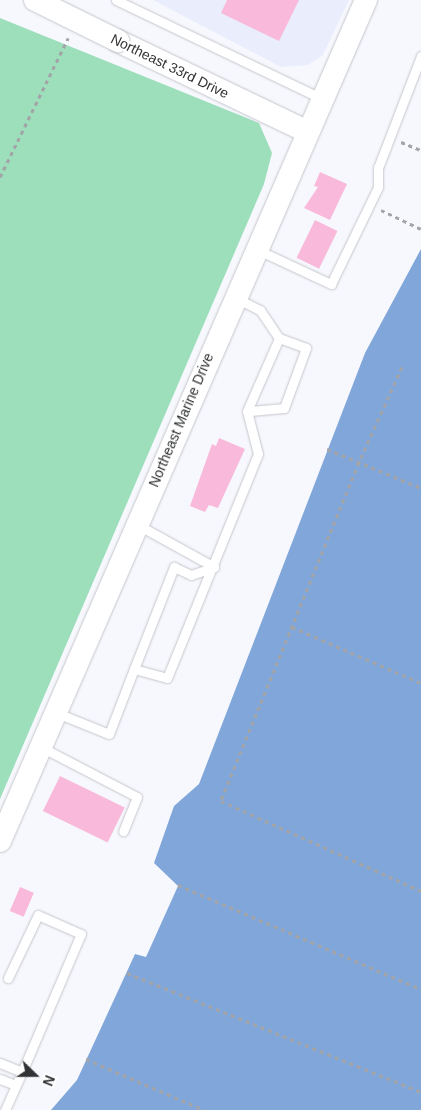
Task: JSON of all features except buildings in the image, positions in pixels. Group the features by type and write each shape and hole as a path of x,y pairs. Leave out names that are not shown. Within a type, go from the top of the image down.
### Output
{"main road":[{"name":"Northeast 33rd Drive","path":"35,0 306,131"},
{"name":"Northeast Marine Drive","path":"0,841 255,248 366,0"}],"lane":[{"path":"116,0 321,98"},
{"path":"255,248 331,284 378,187 378,168 421,56"},
{"path":"234,297 260,310 279,338 306,348 284,408 247,411"},
{"path":"134,668 167,678 214,567 258,454 247,411 279,338"},
{"path":"136,524 214,567"},
{"path":"56,712 109,734 174,567 191,575 214,567"},
{"path":"41,747 137,797 123,831"},
{"path":"5,1110 81,934 38,915 8,978"},
{"path":"0,1063 22,1072"},
{"path":"0,1078 16,1085"}],"path":[{"path":"0,177 70,34"},
{"path":"398,141 421,150"},
{"path":"384,211 421,229"},
{"path":"402,367 358,462 222,801 421,891"},
{"path":"327,449 421,488"},
{"path":"292,627 421,683"},
{"path":"178,885 421,988"},
{"path":"126,973 421,1092"},
{"path":"86,1060 204,1110"}],"shaded area":[{"path":"153,0 349,0 323,55 308,65 281,67"}],"green space":[{"path":"0,18 259,123 272,153 264,184 0,799"}],"water":[{"path":"421,249 421,1110 51,1110 77,1080 135,954 146,957 178,886 154,863 174,806 199,784 365,353"}]}
